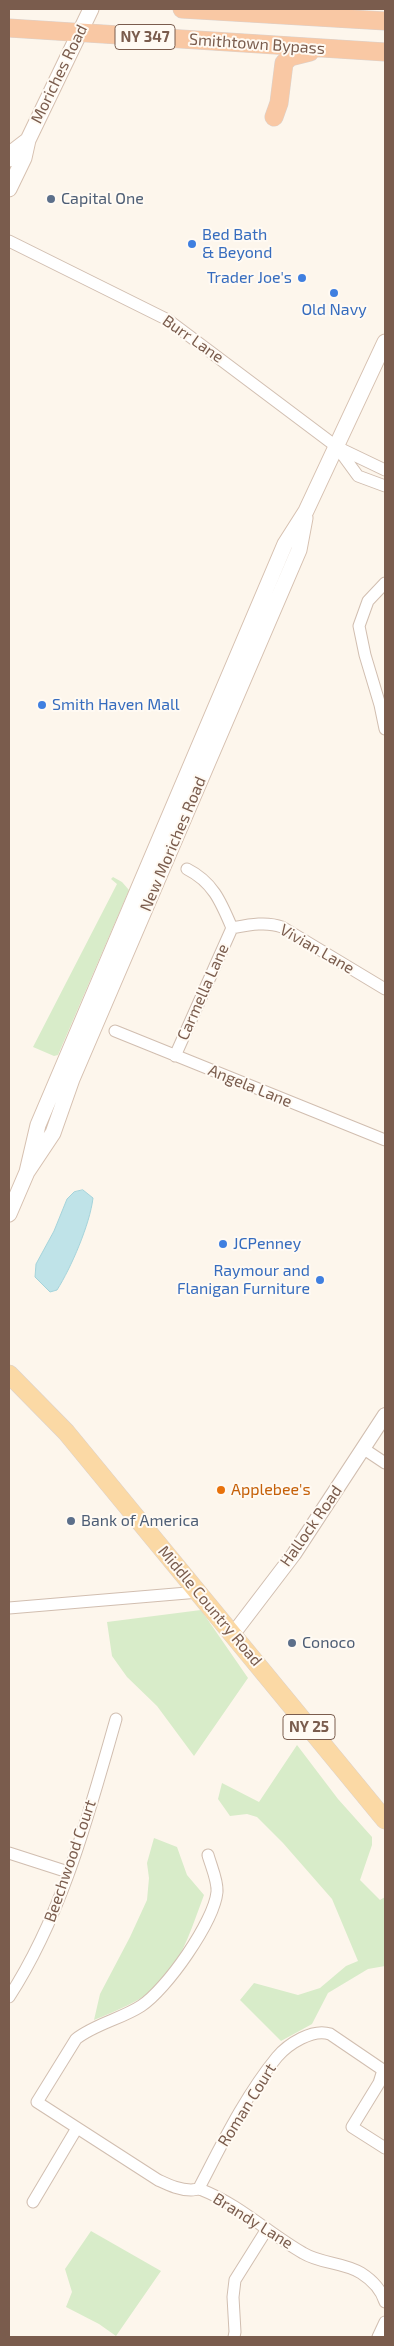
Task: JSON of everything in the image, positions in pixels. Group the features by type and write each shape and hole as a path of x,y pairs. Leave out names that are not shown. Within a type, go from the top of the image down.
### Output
{"highway":[{"name":"Smithtown Bypass","path":"182,9 385,21"},
{"name":"Smithtown Bypass","path":"9,28 385,52"},
{"path":"244,43 268,56 272,62 274,117 280,103 281,74 286,60 293,56 324,48"}],"main road":[{"name":"Moriches Road","path":"9,189 24,158 28,140 91,9"},
{"name":"Moriches Road","path":"9,159 11,154 28,140"},
{"name":"New Moriches Road","path":"9,1214 27,1172 38,1125 285,544 306,511 385,342"},
{"name":"Middle Country Road","path":"9,1374 66,1432 385,1820"}],"street":[{"name":"Burr Lane","path":"9,240 168,320 337,446"},
{"path":"337,446 385,470"},
{"path":"337,446 358,476 385,486"},
{"path":"385,583 368,601 359,626 385,729"},
{"path":"187,869 211,886 219,896 232,928"},
{"name":"Vivian Lane","path":"232,928 256,924 282,927 385,989"},
{"name":"Carmella Lane","path":"175,1056 232,928"},
{"name":"Angela Lane","path":"115,1031 385,1140"},
{"name":"Hallock Road","path":"234,1634 294,1554 385,1416"},
{"path":"364,1449 385,1463"},
{"path":"9,1608 199,1592"},
{"name":"Beechwood Court","path":"9,1997 41,1943 68,1872 116,1718"},
{"path":"9,1853 68,1872"},
{"name":"Brandy Lane","path":"208,1855 217,1887 214,1903 205,1926 172,1976 159,1993 148,2001 119,2018 85,2033 76,2040 37,2102 158,2180 174,2187 192,2190 200,2188 234,2205 267,2229 317,2260 341,2265 361,2273 379,2288 385,2302"},
{"name":"Roman Court","path":"200,2188 255,2088 277,2056 290,2045 320,2031 330,2034 383,2070 380,2083 352,2128 385,2148"},
{"path":"33,2202 77,2128"},
{"path":"234,2337 233,2297 235,2280 267,2229"},
{"path":"378,2337 385,2322"}],"green space":[{"path":"113,877 122,882 129,890 58,1055 54,1056 33,1047 117,884 111,879"},
{"path":"201,1610 248,1678 194,1756 157,1706 127,1677 112,1656 107,1622"},
{"path":"297,1745 338,1799 372,1837 372,1845 360,1880 380,1900 385,1897 385,1966 368,1969 328,1993 312,2024 281,2041 240,2000 254,1983 298,1995 320,1988 346,1966 358,1961 332,1899 283,1843 257,1817 247,1814 230,1816 218,1799 222,1783 259,1802"},
{"path":"154,1838 177,1847 187,1875 204,1895 183,1950 171,1970 158,1986 141,1998 94,2020 100,1994 147,1900 149,1878 147,1863"},
{"path":"91,2231 161,2271 116,2336 99,2324 66,2307 72,2292 65,2269"}],"water":[{"path":"83,1190 93,1198 88,1220 74,1258 62,1281 57,1290 50,1292 35,1277 36,1264 54,1231 67,1199 74,1192"}],"place":[{"name":"Capital One","path":"51,199"},
{"name":"Bed Bath & Beyond","path":"192,244"},
{"name":"Trader Joe's","path":"302,278"},
{"name":"Old Navy","path":"334,293"},
{"name":"Smith Haven Mall","path":"42,705"},
{"name":"JCPenney","path":"223,1244"},
{"name":"Raymour and Flanigan Furniture","path":"320,1280"},
{"name":"Applebee's","path":"221,1490"},
{"name":"Bank of America","path":"71,1521"},
{"name":"Conoco","path":"292,1643"}]}
